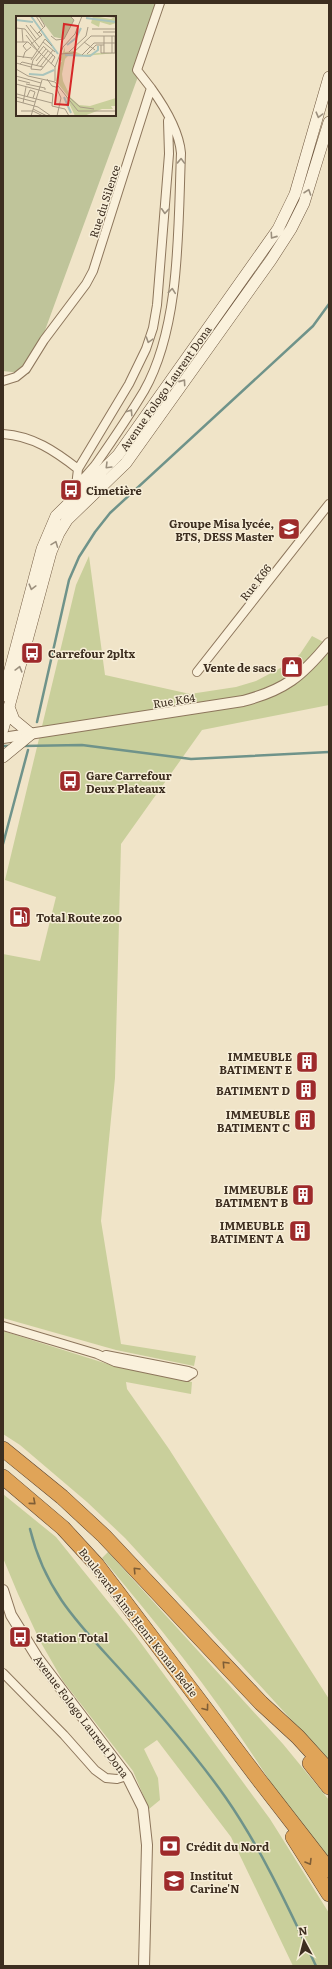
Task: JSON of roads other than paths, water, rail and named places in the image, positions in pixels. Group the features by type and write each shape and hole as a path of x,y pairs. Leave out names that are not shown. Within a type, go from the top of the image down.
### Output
{"highway":[{"path":"3,1449 20,1461 104,1536 261,1703 298,1737 329,1771"},
{"name":"Boulevard Aimé Henri Konan Bedie","path":"3,1477 63,1528 97,1565 260,1781"},
{"path":"261,1703 329,1787"},
{"path":"260,1781 329,1870"},
{"path":"260,1781 329,1894"}],"main road":[{"name":"Avenue Fologo Laurent Dona","path":"3,729 51,552 74,504 118,455 278,229 295,194 329,77"},
{"name":"Avenue Fologo Laurent Dona","path":"3,696 42,549 56,516 74,504 126,463 271,260 291,229 304,204 329,122"},
{"path":"3,758 31,734 14,720 9,707"}],"street":[{"path":"76,486 84,480 144,390 153,372 167,330 175,269 181,153 178,136 168,116 152,88 137,70 160,3"},
{"name":"Rue du Silence","path":"3,381 16,377 26,369 44,340 86,284 112,215 152,88"},
{"path":"74,504 78,469 129,384 146,349 153,328 158,305 169,154 168,116"},
{"path":"3,434 23,438 54,450 78,469"},
{"name":"Rue K66","path":"198,672 329,504"},
{"name":"Rue K64","path":"3,738 243,701 264,695 297,678 310,666 329,643"},
{"path":"3,1326 97,1354 188,1370 193,1373 187,1377 148,1370 115,1362 97,1354"},
{"name":"Avenue Fologo Laurent Dona","path":"3,1590 12,1615 37,1657 127,1776 143,1808 147,1846 144,1966"},
{"path":"3,1673 64,1735 95,1770 106,1778 117,1779 127,1776"}],"waterway":[{"path":"37,722 69,580 79,557 95,532 110,513 313,326 329,304"},
{"path":"22,746 82,745 191,759 329,752"},
{"path":"3,746 9,746"},
{"path":"3,844 28,750"},
{"path":"30,1529 37,1552 46,1573 56,1592 68,1609 81,1626 178,1736 203,1766 226,1798 263,1859 316,1966"}],"place":[{"name":"Cimetière","path":"71,490"},
{"name":"Groupe Misa lycée, BTS, DESS Master","path":"289,529"},
{"name":"Carrefour 2pltx","path":"32,653"},
{"name":"Vente de sacs","path":"292,667"},
{"name":"Gare Carrefour Deux Plateaux","path":"70,781"},
{"name":"Total Route zoo","path":"20,917"},
{"name":"IMMEUBLE BATIMENT E","path":"307,1062"},
{"name":"BATIMENT D","path":"306,1090"},
{"name":"IMMEUBLE BATIMENT C","path":"305,1120"},
{"name":"IMMEUBLE BATIMENT B","path":"303,1195"},
{"name":"IMMEUBLE BATIMENT A","path":"300,1231"},
{"name":"Station Total","path":"20,1637"},
{"name":"Crédit du Nord","path":"170,1846"},
{"name":"Institut Carine'N","path":"174,1881"}]}
